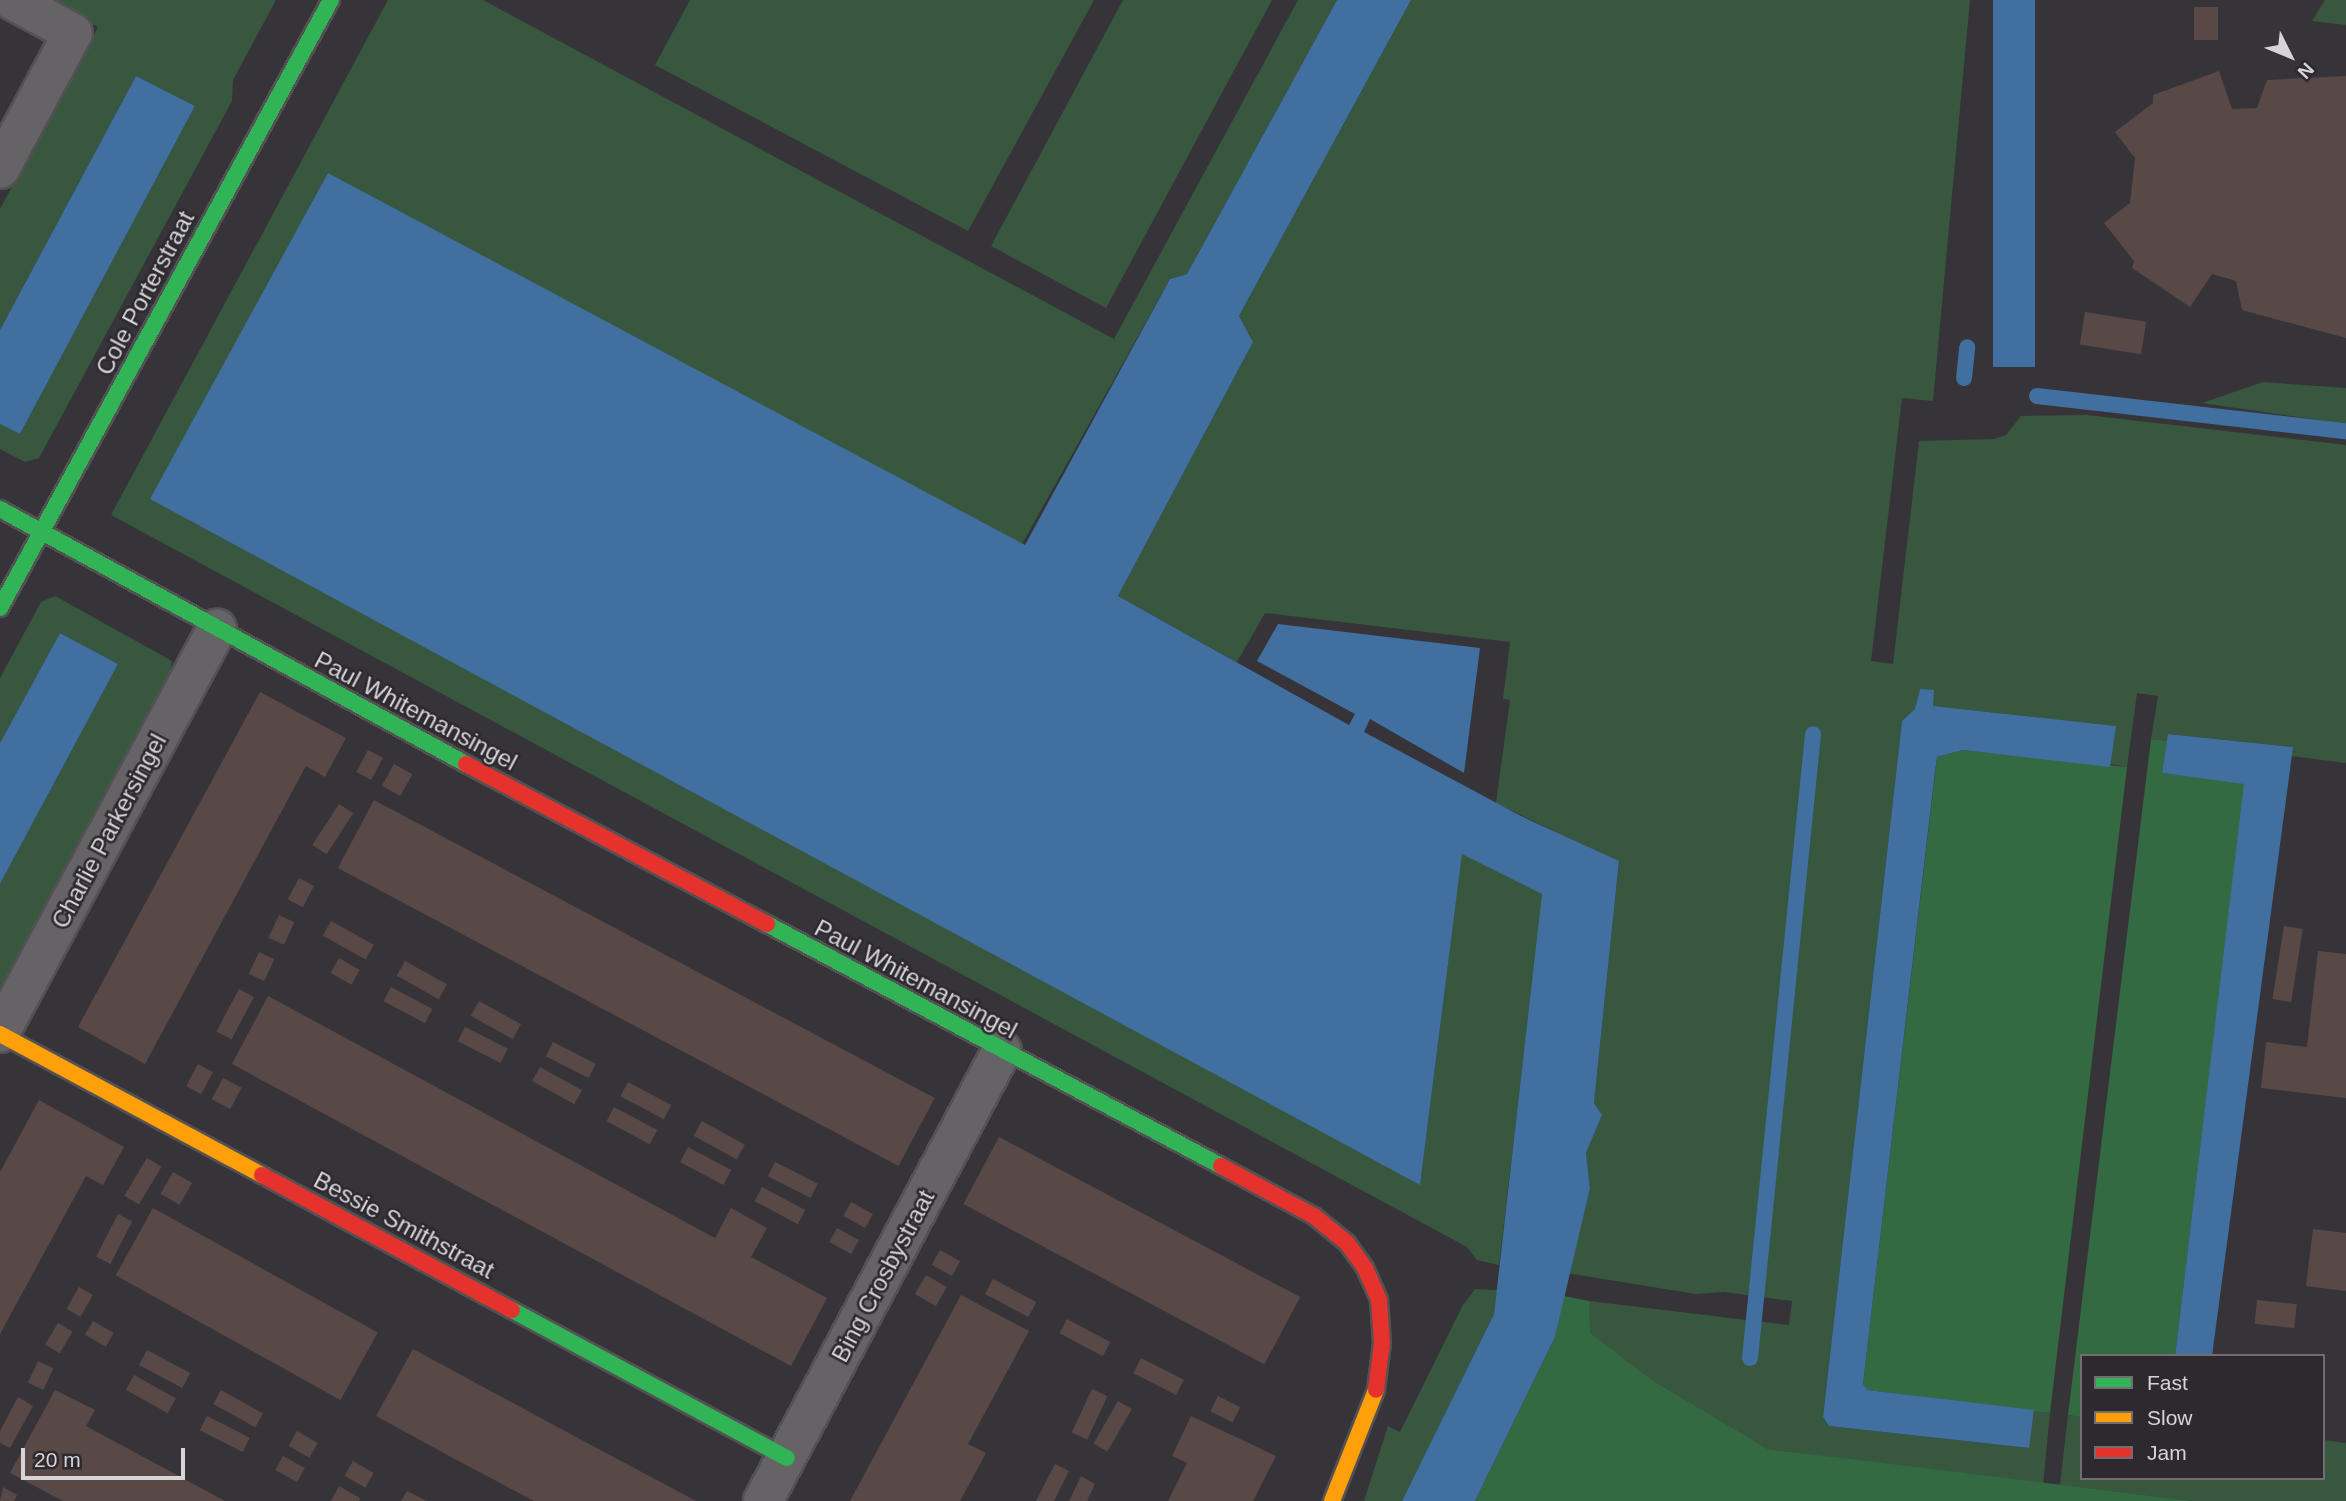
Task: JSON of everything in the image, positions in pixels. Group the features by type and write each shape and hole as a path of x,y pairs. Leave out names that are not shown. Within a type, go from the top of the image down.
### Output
{"street":[{"path":"0,169 73,33 12,0"},
{"name":"Cole Porterstraat","path":"0,608 331,0"},
{"name":"Paul Whitemansingel","path":"0,509 217,629 1314,1216 1347,1243 1365,1268 1379,1300 1382,1343 1375,1397 1332,1501"},
{"name":"Charlie Parkersingel","path":"0,1033 217,629"},
{"name":"Bessie Smithstraat","path":"0,1033 787,1458"},
{"name":"Bing Crosbystraat","path":"763,1501 1002,1051"}],"green space":[{"path":"49,0 276,0 233,80 232,101 39,458 25,462 0,449 0,424 20,434 195,106 136,76 0,330 0,209 98,27"},
{"path":"388,0 483,0 1114,339 1298,0 1337,0 1187,274 1170,279 1022,544 1420,1184 1462,853 1543,894 1499,1265 1477,1260 1467,1247 111,515"},
{"path":"690,0 1094,0 968,231 655,65"},
{"path":"1123,0 1272,0 1106,308 991,246"},
{"path":"1411,0 1970,0 1933,401 1902,398 1871,661 1893,664 1919,441 1994,439 2006,435 2021,416 2087,415 2346,445 2346,763 2291,756 2292,747 2169,734 2167,741 2151,739 2158,696 2137,693 2127,767 2110,764 2115,726 1933,706 1920,689 1915,709 1902,721 1823,1417 1829,1426 2028,1448 2034,1410 2050,1413 2043,1485 1768,1449 1652,1380 1589,1333 1589,1301 1789,1325 1792,1301 1724,1292 1696,1294 1566,1273 1590,1188 1586,1153 1602,1115 1594,1103 1619,862 1496,803 1510,700 1503,699 1510,642 1265,613 1237,662 1118,596 1253,342 1239,316"},
{"path":"2325,0 2346,0 2346,25 2312,21"},
{"path":"2263,382 2346,388 2346,424 2202,403"},
{"path":"55,596 172,661 169,677 0,991 0,884 118,664 60,633 0,743 0,678 41,602"},
{"path":"2151,739 2167,741 2162,773 2245,783 2175,1354 2080,1354 2080,1417 2068,1415"},
{"path":"1963,750 2127,767 2050,1413 1868,1390 1863,1384 1937,757"},
{"path":"1475,1289 1497,1290 1494,1314 1402,1501 1364,1501 1388,1426 1400,1432 1463,1305"},
{"path":"1564,1296 1589,1301 1590,1333 1652,1380 1768,1449 2193,1501 1475,1501 1555,1337"},
{"path":"2068,1415 2080,1417 2080,1480 2325,1480 2325,1440 2346,1443 2346,1501 2193,1501 2060,1485"}],"water":[{"path":"1337,0 1411,0 1239,316 1253,342 1118,596 1349,725 1355,714 1257,661 1278,624 1480,648 1464,773 1370,719 1364,732 1521,816 1619,861 1594,1103 1602,1115 1586,1153 1590,1188 1555,1337 1475,1501 1402,1501 1494,1314 1542,894 1462,854 1420,1185 150,499 328,173 1025,545 1170,279 1187,274"},
{"path":"1993,0 2035,0 2035,367 1993,367"},
{"path":"136,76 195,106 20,434 0,424 0,330"},
{"path":"60,633 118,664 0,884 0,743"},
{"path":"1920,689 1934,690 1933,706 2116,726 2110,767 1963,750 1937,757 1935,772 1863,1384 1868,1390 2034,1410 2029,1448 1829,1426 1823,1417 1902,721 1915,709"},
{"path":"2168,734 2293,747 2212,1354 2175,1354 2244,784 2162,773"}],"building":[{"path":"2194,7 2218,7 2218,40 2194,40"},
{"path":"2219,71 2232,109 2257,108 2267,80 2346,76 2346,338 2242,310 2236,281 2212,274 2190,307 2132,268 2134,261 2104,223 2130,203 2135,158 2115,132 2153,103 2153,95"},
{"path":"2085,312 2146,322 2141,354 2080,345"},
{"path":"260,692 346,738 325,777 306,766 145,1064 78,1027"},
{"path":"368,750 383,758 371,780 356,772"},
{"path":"394,764 412,774 400,796 382,786"},
{"path":"374,800 935,1098 899,1166 338,868"},
{"path":"339,804 353,813 327,854 312,845"},
{"path":"299,878 314,886 303,907 288,899"},
{"path":"279,915 294,922 284,945 268,938"},
{"path":"331,921 374,945 366,960 323,936"},
{"path":"2284,926 2303,929 2291,1002 2272,999"},
{"path":"2318,951 2346,954 2346,1098 2261,1088 2266,1042 2307,1047"},
{"path":"259,952 274,959 264,981 249,974"},
{"path":"339,958 360,970 351,985 330,973"},
{"path":"405,961 447,984 439,999 397,976"},
{"path":"391,987 432,1009 425,1023 383,1001"},
{"path":"239,989 254,997 231,1039 216,1031"},
{"path":"268,996 715,1238 731,1208 767,1228 751,1257 827,1298 791,1366 232,1064"},
{"path":"479,1001 521,1024 513,1039 471,1016"},
{"path":"465,1027 508,1049 501,1063 458,1041"},
{"path":"553,1042 596,1064 589,1078 546,1056"},
{"path":"198,1064 213,1072 201,1094 186,1086"},
{"path":"540,1067 582,1090 574,1104 532,1081"},
{"path":"223,1078 242,1088 230,1109 212,1099"},
{"path":"628,1082 671,1105 664,1119 620,1096"},
{"path":"39,1100 124,1147 103,1185 86,1176 0,1334 0,1172"},
{"path":"614,1107 657,1130 650,1144 606,1121"},
{"path":"702,1121 745,1145 737,1160 694,1136"},
{"path":"999,1137 1300,1297 1264,1364 963,1204"},
{"path":"688,1147 731,1170 723,1185 680,1162"},
{"path":"147,1158 162,1167 139,1204 124,1196"},
{"path":"775,1162 818,1184 811,1198 768,1176"},
{"path":"173,1172 192,1183 180,1205 160,1194"},
{"path":"762,1187 805,1210 798,1224 754,1201"},
{"path":"851,1202 873,1214 865,1228 843,1216"},
{"path":"153,1208 378,1333 340,1400 116,1275"},
{"path":"118,1214 132,1221 110,1264 96,1257"},
{"path":"837,1228 859,1240 851,1254 829,1242"},
{"path":"2313,1229 2346,1233 2346,1291 2306,1286"},
{"path":"940,1250 960,1261 952,1276 932,1265"},
{"path":"926,1275 947,1287 936,1306 915,1294"},
{"path":"993,1279 1036,1302 1028,1317 985,1294"},
{"path":"79,1287 93,1295 80,1317 66,1309"},
{"path":"961,1295 1029,1331 968,1444 986,1453 960,1501 850,1501"},
{"path":"2257,1300 2297,1304 2294,1328 2254,1324"},
{"path":"1067,1319 1110,1342 1103,1356 1059,1333"},
{"path":"93,1321 114,1333 106,1347 85,1335"},
{"path":"58,1323 73,1332 60,1353 45,1344"},
{"path":"413,1349 696,1501 534,1501 453,1458 376,1416"},
{"path":"147,1350 190,1373 182,1388 139,1365"},
{"path":"1141,1358 1184,1380 1176,1395 1133,1373"},
{"path":"38,1361 53,1368 43,1390 28,1383"},
{"path":"134,1375 176,1398 168,1413 126,1390"},
{"path":"1092,1389 1107,1396 1087,1440 1072,1433"},
{"path":"55,1390 95,1410 86,1426 225,1501 63,1501 10,1473"},
{"path":"221,1390 263,1413 255,1427 213,1404"},
{"path":"1218,1396 1240,1407 1233,1422 1210,1411"},
{"path":"18,1397 33,1406 10,1448 0,1443 0,1431"},
{"path":"1118,1401 1132,1409 1107,1451 1094,1443"},
{"path":"207,1416 250,1438 243,1452 200,1430"},
{"path":"1191,1416 1276,1456 1253,1501 1168,1501 1187,1463 1172,1456"},
{"path":"297,1431 318,1443 309,1458 288,1446"},
{"path":"283,1456 305,1468 297,1482 275,1470"},
{"path":"353,1461 374,1473 365,1488 344,1476"},
{"path":"1055,1464 1069,1471 1054,1501 1036,1501"},
{"path":"1081,1476 1095,1484 1087,1501 1069,1501"},
{"path":"339,1486 360,1498 359,1501 331,1501"},
{"path":"3,1487 17,1495 14,1501 0,1501"},
{"path":"407,1491 427,1501 401,1501"}],"waterway":[{"path":"1964,378 1967,347"},
{"path":"2037,396 2346,431"},
{"path":"1750,1358 1813,734"}],"traffic: fast":[{"path":"0,608 331,0"},
{"path":"0,509 466,764"},
{"path":"767,924 1221,1166"},
{"path":"512,1310 787,1458"}],"traffic: slow":[{"path":"0,1034 262,1175"},
{"path":"1332,1501 1376,1390"}],"traffic: jam":[{"path":"466,764 767,924"},
{"path":"1221,1166 1314,1216 1347,1243 1365,1268 1379,1300 1382,1343 1376,1390"},
{"path":"262,1175 512,1310"}]}
